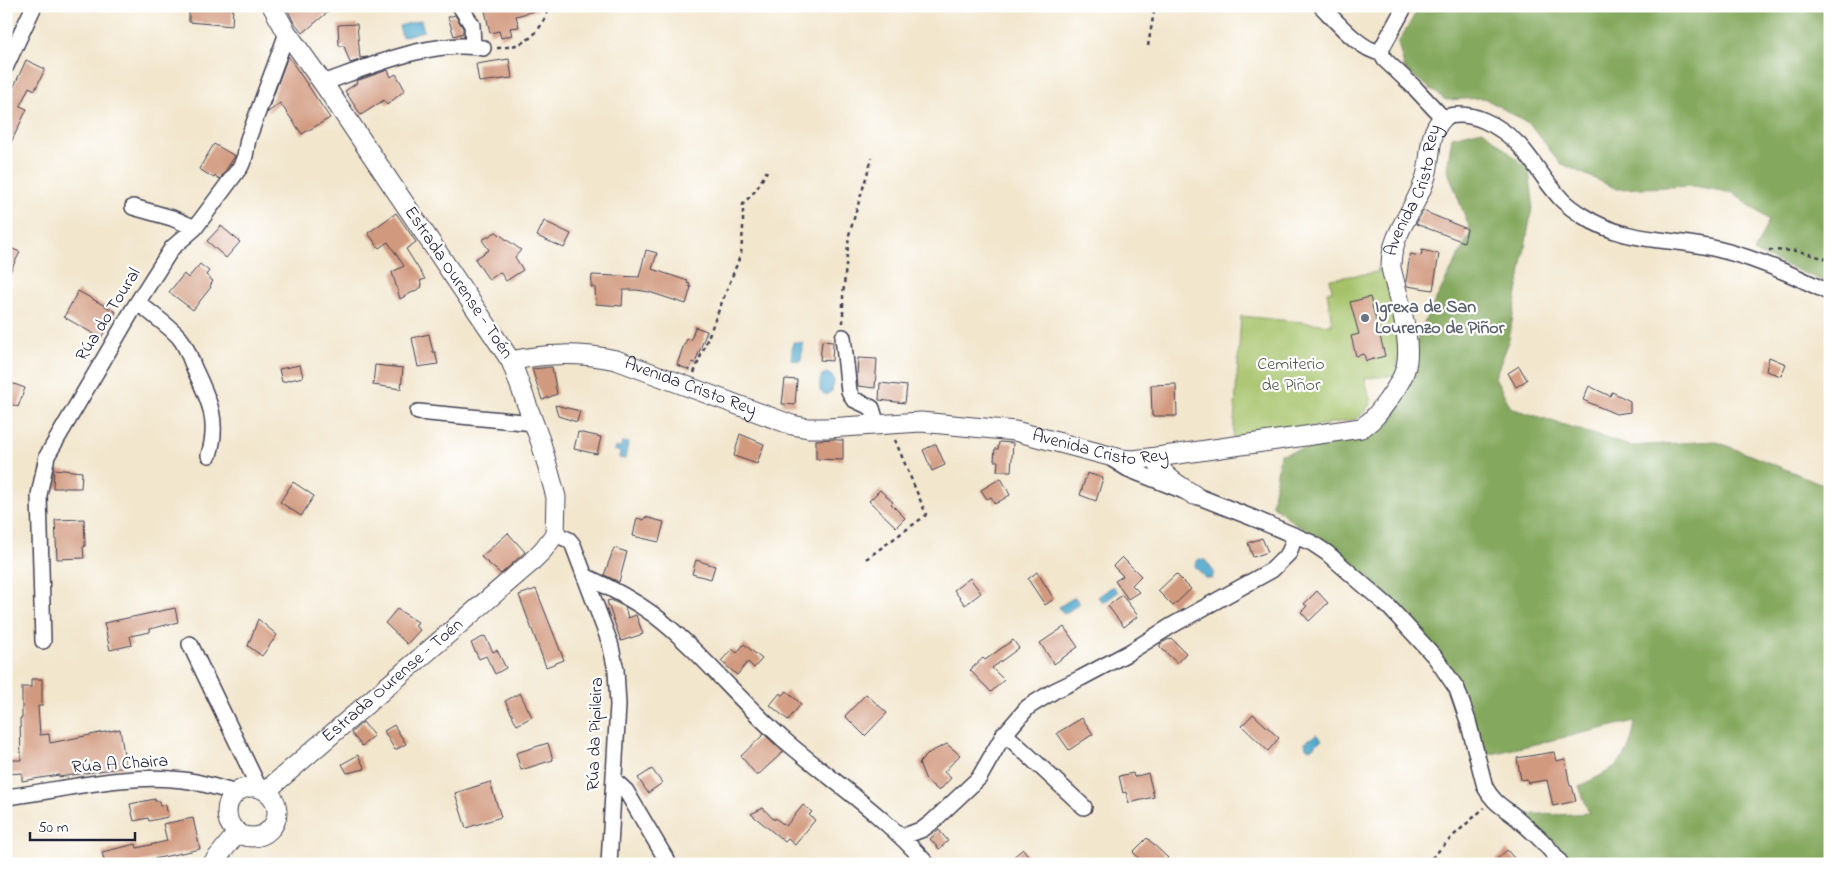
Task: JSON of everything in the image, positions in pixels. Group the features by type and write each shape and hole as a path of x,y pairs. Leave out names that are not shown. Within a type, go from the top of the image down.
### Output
{"street":[{"path":"6,66 34,6"},
{"name":"Estrada Ourense - Toén","path":"262,789 529,564 555,534 556,497 550,470 511,361 287,33 272,6"},
{"path":"322,83 388,60 439,47 478,47 472,25 460,6"},
{"path":"1321,6 1361,43 1381,53 1389,66 1424,97 1443,118 1453,114 1474,116 1497,128 1518,144 1568,206 1590,220 1606,228 1636,237 1694,244 1723,250 1779,270 1830,293"},
{"path":"1381,53 1404,6"},
{"name":"Rúa do Toural","path":"44,641 39,495 47,456 172,248 195,228 241,166 248,139 287,33"},
{"name":"Avenida Cristo Rey","path":"511,361 541,356 606,358 631,364 792,424 808,428 932,422 1015,430 1109,456 1133,460 1354,429 1368,424 1375,416 1401,378 1408,358 1390,256 1392,245 1422,189 1431,137 1438,123 1443,118"},
{"path":"133,208 172,218 195,228"},
{"path":"138,302 179,337 187,351 211,406 213,426 212,448 209,455"},
{"path":"843,337 849,391 854,399 874,410 885,424"},
{"path":"418,412 534,423"},
{"path":"1109,456 1128,469 1262,521 1312,543 1327,553 1389,607 1435,657 1449,676 1463,702 1485,787 1493,800 1537,835 1550,848 1561,864"},
{"path":"1157,457 1161,472 1194,495"},
{"name":"Rúa da Pipileira","path":"555,534 568,540 573,545 610,643 616,670 618,705 609,864"},
{"path":"902,837 923,829 931,823 979,778 1004,733 1032,704 1114,660 1272,570 1289,553 1295,536"},
{"path":"584,576 625,596 654,616 698,655 750,708 783,738 902,837 927,864"},
{"path":"190,644 262,789 272,797 276,805 274,822 270,829 263,834 246,836 232,827 227,813 231,799 243,789 250,787 262,789"},
{"path":"1004,733 1084,807"},
{"name":"Rúa A Chaira","path":"6,797 109,782 167,778 185,780 236,793"},
{"path":"614,780 626,790 669,864"},
{"path":"212,864 238,832"}],"path":[{"path":"478,47 506,48 521,44 534,35 549,6"},
{"path":"1148,46 1155,6"},
{"path":"843,337 843,296 849,235 872,158"},
{"path":"690,386 711,326 741,254 744,228 743,204 756,190 767,171"},
{"path":"1761,250 1798,251 1830,260"},
{"path":"866,559 926,514 894,436 885,424"},
{"path":"1426,864 1453,836 1493,800"}],"green space":[{"path":"1420,6 1830,6 1830,284 1754,252 1769,220 1733,193 1694,186 1617,189 1560,163 1530,124 1484,98 1446,100 1405,70 1398,43"},
{"path":"1483,130 1529,170 1533,202 1508,344 1495,377 1511,408 1630,446 1715,441 1830,487 1830,864 1567,864 1525,815 1589,813 1579,786 1602,775 1619,763 1625,756 1629,746 1635,721 1483,756 1468,701 1314,538 1272,505 1280,454 1363,437 1375,432 1395,415 1421,328 1471,232 1447,169 1452,137"},
{"name":"Cemiterio de Piñor","path":"1384,268 1401,357 1394,374 1365,378 1371,404 1357,419 1233,438 1241,316 1332,325 1327,292 1332,291 1330,279 1378,272 1377,269"}],"water":[{"path":"421,20 424,31 402,37 399,26"},
{"path":"793,342 803,343 801,361 791,360"},
{"path":"827,373 832,376 834,381 832,391 826,395 820,391 820,380 822,375"},
{"path":"622,442 628,443 625,459 619,458 620,452 614,450 615,447 621,448"},
{"path":"1200,559 1205,560 1214,572 1212,579 1205,578 1195,566 1196,561"},
{"path":"1113,586 1118,592 1103,603 1098,597"},
{"path":"1075,597 1079,604 1064,614 1059,607"},
{"path":"1317,734 1322,740 1310,749 1306,747 1305,742"}],"building":[{"path":"189,6 233,6 232,26 189,22"},
{"path":"286,6 335,6 303,33 293,21"},
{"path":"484,6 538,6 538,10 516,16 519,27 510,28 512,35 501,38 499,31 490,33"},
{"path":"455,15 463,28 463,33 454,36 448,17"},
{"path":"357,24 360,58 368,57 350,63 344,46 339,46 338,25"},
{"path":"288,56 330,118 302,134 280,103 267,113"},
{"path":"509,59 512,78 479,82 476,64"},
{"path":"26,60 45,69 35,90 29,87 20,106 27,109 6,153 6,104"},
{"path":"388,70 391,77 396,74 405,90 387,105 384,100 361,115 345,91 357,83 356,81"},
{"path":"214,144 235,156 220,179 215,176 214,178 199,169"},
{"path":"1423,211 1467,229 1464,242 1416,224"},
{"path":"396,213 416,242 406,249 425,279 420,281 422,287 400,299 392,272 404,266 388,242 379,248 368,233"},
{"path":"544,221 571,234 564,248 537,236"},
{"path":"221,226 240,242 226,258 207,241"},
{"path":"496,232 521,250 515,257 523,270 506,281 500,272 489,280 475,259 489,250 482,240"},
{"path":"6,246 20,252 6,280"},
{"path":"646,250 657,253 652,269 688,281 687,283 691,287 686,304 649,292 623,290 622,306 596,304 595,287 591,287 592,275 639,277"},
{"path":"1422,250 1439,254 1433,290 1407,286 1410,254 1421,256"},
{"path":"200,264 209,271 206,275 213,281 211,287 193,310 169,292 184,274 188,278"},
{"path":"78,291 116,312 101,338 64,317"},
{"name":"Igrexa de San Lourenzo de Piñor","path":"1370,297 1385,356 1366,361 1364,354 1356,356 1351,336 1359,334 1350,302"},
{"path":"695,327 707,331 695,363 692,362 690,370 677,365 683,347 687,339 691,340"},
{"path":"429,334 438,364 418,367 412,338"},
{"path":"822,341 833,342 832,361 820,360"},
{"path":"1769,357 1786,364 1781,376 1766,371"},
{"path":"858,358 877,359 875,388 858,386"},
{"path":"300,365 303,377 282,382 279,369"},
{"path":"375,365 403,368 401,389 373,385"},
{"path":"1519,366 1527,380 1516,387 1508,373"},
{"path":"552,367 557,394 542,400 532,369"},
{"path":"785,379 797,380 795,405 782,404"},
{"path":"6,381 25,388 18,407 6,402"},
{"path":"880,383 907,386 905,403 879,400"},
{"path":"1176,384 1177,416 1152,416 1151,385"},
{"path":"1589,386 1610,396 1612,392 1630,401 1630,412 1616,414 1583,400"},
{"path":"555,405 580,411 577,422 558,416"},
{"path":"578,432 601,437 597,454 574,449"},
{"path":"740,434 764,444 757,464 734,456"},
{"path":"816,440 843,440 843,460 816,459"},
{"path":"999,442 1013,443 1011,471 997,471 998,461 994,461 995,449 998,449"},
{"path":"936,444 945,465 932,471 923,450"},
{"path":"54,469 82,472 81,488 53,488"},
{"path":"1087,473 1103,478 1096,501 1080,495"},
{"path":"1001,478 1010,495 995,504 991,497 987,499 981,490"},
{"path":"293,482 314,496 301,516 280,502"},
{"path":"880,490 893,502 891,504 905,518 896,527 869,501"},
{"path":"645,517 664,522 659,542 633,536 637,518 644,520"},
{"path":"84,519 84,558 57,559 55,520"},
{"path":"508,533 525,552 501,574 481,557"},
{"path":"1262,538 1268,552 1253,557 1248,543"},
{"path":"614,548 627,552 619,582 604,575"},
{"path":"1122,557 1141,576 1132,585 1139,592 1128,599 1115,581 1123,576 1113,566"},
{"path":"696,560 715,566 711,579 692,574"},
{"path":"1037,572 1054,599 1045,605 1028,579"},
{"path":"1176,574 1191,589 1173,606 1158,591"},
{"path":"970,578 981,593 965,605 954,590"},
{"path":"536,589 564,660 546,667 519,595"},
{"path":"1317,591 1328,603 1309,621 1301,612 1307,606 1304,604"},
{"path":"1122,595 1138,616 1124,627 1108,606"},
{"path":"611,600 625,607 628,618 636,615 643,634 621,641 607,601"},
{"path":"175,608 178,622 150,629 150,632 130,636 132,645 110,650 104,623"},
{"path":"397,609 418,622 415,626 420,630 407,644 385,623"},
{"path":"258,619 277,635 262,656 248,646"},
{"path":"1064,627 1078,647 1054,664 1040,643"},
{"path":"485,636 493,652 497,650 506,668 495,674 486,656 479,659 471,643"},
{"path":"1172,639 1186,653 1177,663 1160,647 1160,644"},
{"path":"1013,640 1019,648 992,668 1004,680 991,692 970,670 983,658 985,660"},
{"path":"744,644 762,659 754,668 748,662 737,675 721,661 732,649 737,653"},
{"path":"31,679 42,679 42,706 38,706 40,735 49,734 50,743 120,729 126,767 22,781 22,773 6,774 6,760 21,760 20,718 22,718 22,687 31,687"},
{"path":"787,691 801,704 788,720 770,705 780,693 782,696"},
{"path":"520,693 532,717 517,725 505,701"},
{"path":"866,694 887,713 865,736 845,716"},
{"path":"1253,714 1279,738 1268,751 1242,726"},
{"path":"1082,718 1093,734 1069,750 1057,733"},
{"path":"363,722 374,736 362,746 351,733"},
{"path":"394,725 406,744 395,750 384,731"},
{"path":"764,734 783,752 757,776 741,756"},
{"path":"548,743 553,760 521,770 516,753"},
{"path":"947,744 960,755 944,772 951,778 939,791 926,780 919,763 930,752"},
{"path":"1554,752 1556,761 1565,759 1570,786 1572,786 1576,801 1553,806 1547,780 1528,783 1527,779 1521,780 1517,758"},
{"path":"358,755 365,769 347,773 342,764"},
{"path":"652,769 662,783 648,793 638,778"},
{"path":"1133,773 1134,777 1148,773 1154,797 1129,803 1126,792 1123,793 1119,776"},
{"path":"490,782 501,817 466,828 455,793"},
{"path":"155,799 155,801 159,801 160,806 166,805 168,817 149,821 148,818 134,821 130,804"},
{"path":"803,805 812,812 809,815 815,820 795,845 788,839 785,842 751,814 763,808 774,820 775,818 786,826"},
{"path":"193,818 200,849 140,862 140,864 105,864 102,852 136,844 137,848 167,841 163,824"},
{"path":"939,830 948,841 939,849 930,839"},
{"path":"1147,838 1168,858 1162,864 1144,864 1133,852"},
{"path":"1023,849 1035,864 1005,864"},
{"path":"1507,850 1519,864 1492,864"}],"place":[{"name":"Igrexa de San Lourenzo de Piñor","path":"1365,318"}]}
